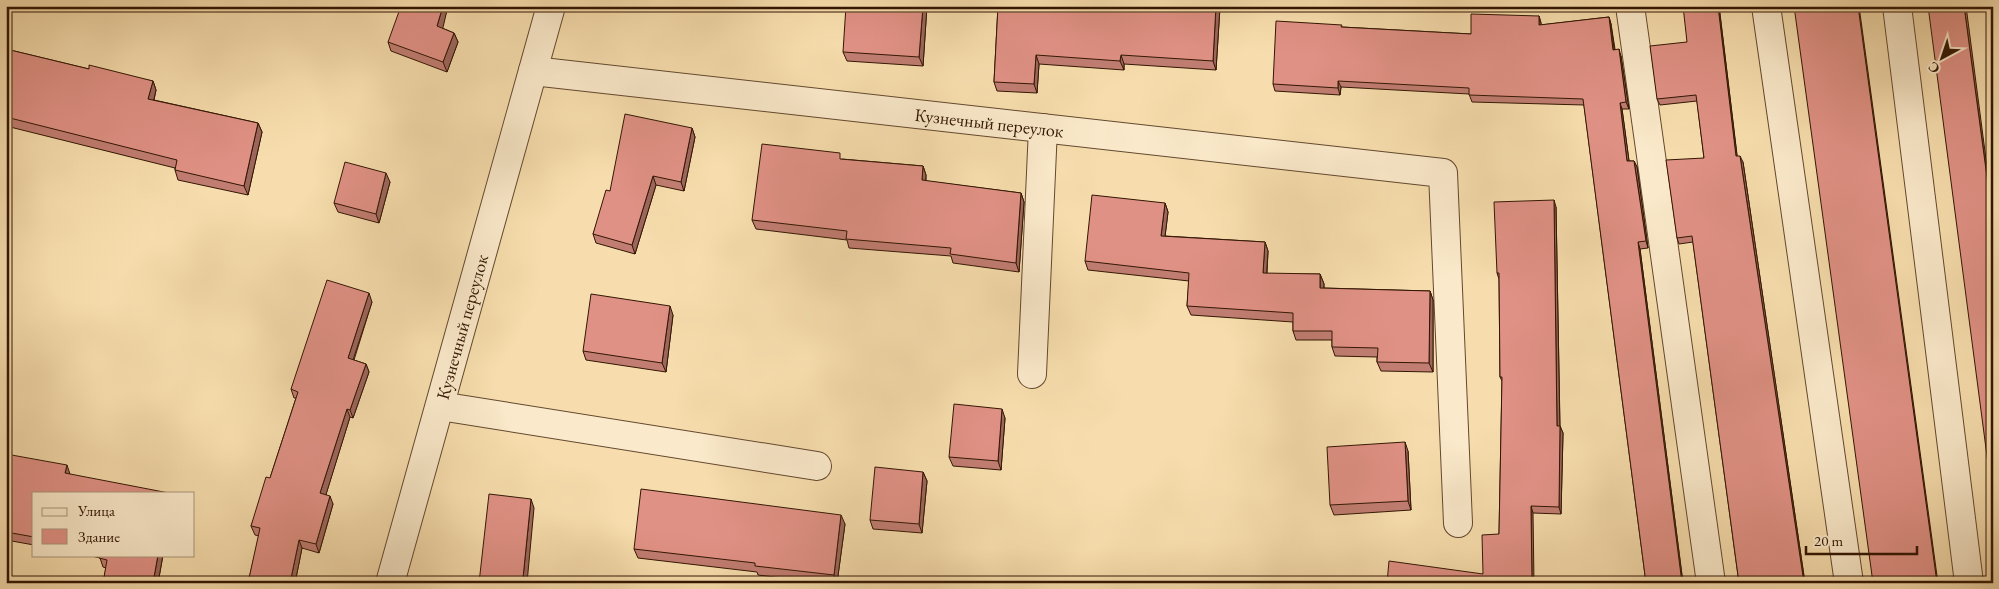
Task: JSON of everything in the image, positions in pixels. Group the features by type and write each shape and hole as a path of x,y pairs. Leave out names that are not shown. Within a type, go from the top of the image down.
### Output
{"street":[{"name":"Кузнечный переулок","path":"390,583 551,6"},
{"path":"1630,6 1711,583"},
{"path":"1766,6 1849,583"},
{"path":"1897,6 1969,583"},
{"name":"Кузнечный переулок","path":"533,71 1443,173 1458,523"},
{"path":"1032,374 1043,128"},
{"path":"440,406 817,466"}],"building":[{"path":"401,6 443,6 437,26 454,33 443,62 388,42"},
{"path":"846,6 923,6 919,57 843,52"},
{"path":"998,6 1216,6 1213,61 1121,55 1120,61 1036,55 1034,84 994,82"},
{"path":"1683,6 1718,6 1736,156 1740,156 1804,583 1739,583 1692,236 1677,238 1666,160 1704,158 1696,95 1657,99 1650,46 1687,42"},
{"path":"1794,6 1858,6 1937,583 1873,583"},
{"path":"1928,6 1964,6 1991,207 1993,207 1993,502"},
{"path":"1471,14 1539,16 1539,25 1609,17 1613,50 1619,49 1626,102 1620,103 1627,161 1634,161 1646,241 1638,242 1682,583 1646,583 1583,99 1469,95 1469,88 1338,81 1338,88 1273,84 1276,21 1342,25 1341,27 1471,34"},
{"path":"6,49 89,69 89,65 153,81 148,99 258,123 244,186 175,170 177,160 6,117"},
{"path":"625,114 692,128 681,182 653,176 632,245 593,234 606,190 610,191"},
{"path":"762,144 840,153 840,159 923,166 922,180 1021,193 1016,263 950,254 951,248 846,239 847,231 752,220"},
{"path":"345,162 386,173 376,214 334,203"},
{"path":"1092,195 1165,203 1161,236 1265,242 1263,273 1320,274 1320,288 1430,291 1429,363 1377,362 1378,348 1332,347 1332,331 1293,331 1293,313 1187,306 1189,273 1085,261"},
{"path":"1554,200 1557,426 1560,426 1559,507 1531,506 1532,583 1387,583 1389,561 1483,574 1482,535 1499,534 1502,377 1500,377 1499,273 1497,273 1494,202"},
{"path":"327,280 369,293 348,358 366,364 350,410 347,409 320,493 330,496 316,544 299,540 290,583 248,583 260,528 251,526 266,477 270,478 298,392 291,389"},
{"path":"591,294 670,306 662,363 583,351"},
{"path":"954,404 1002,409 998,461 949,457"},
{"path":"1405,442 1408,501 1330,505 1327,447"},
{"path":"6,454 67,465 65,473 164,492 32,492 32,537 6,532"},
{"path":"875,467 923,472 919,524 870,520"},
{"path":"641,489 841,515 834,575 755,566 755,563 634,549"},
{"path":"489,494 531,499 523,578 546,583 479,583"},
{"path":"100,556 158,556 153,583 103,583 107,560 99,558"}]}
